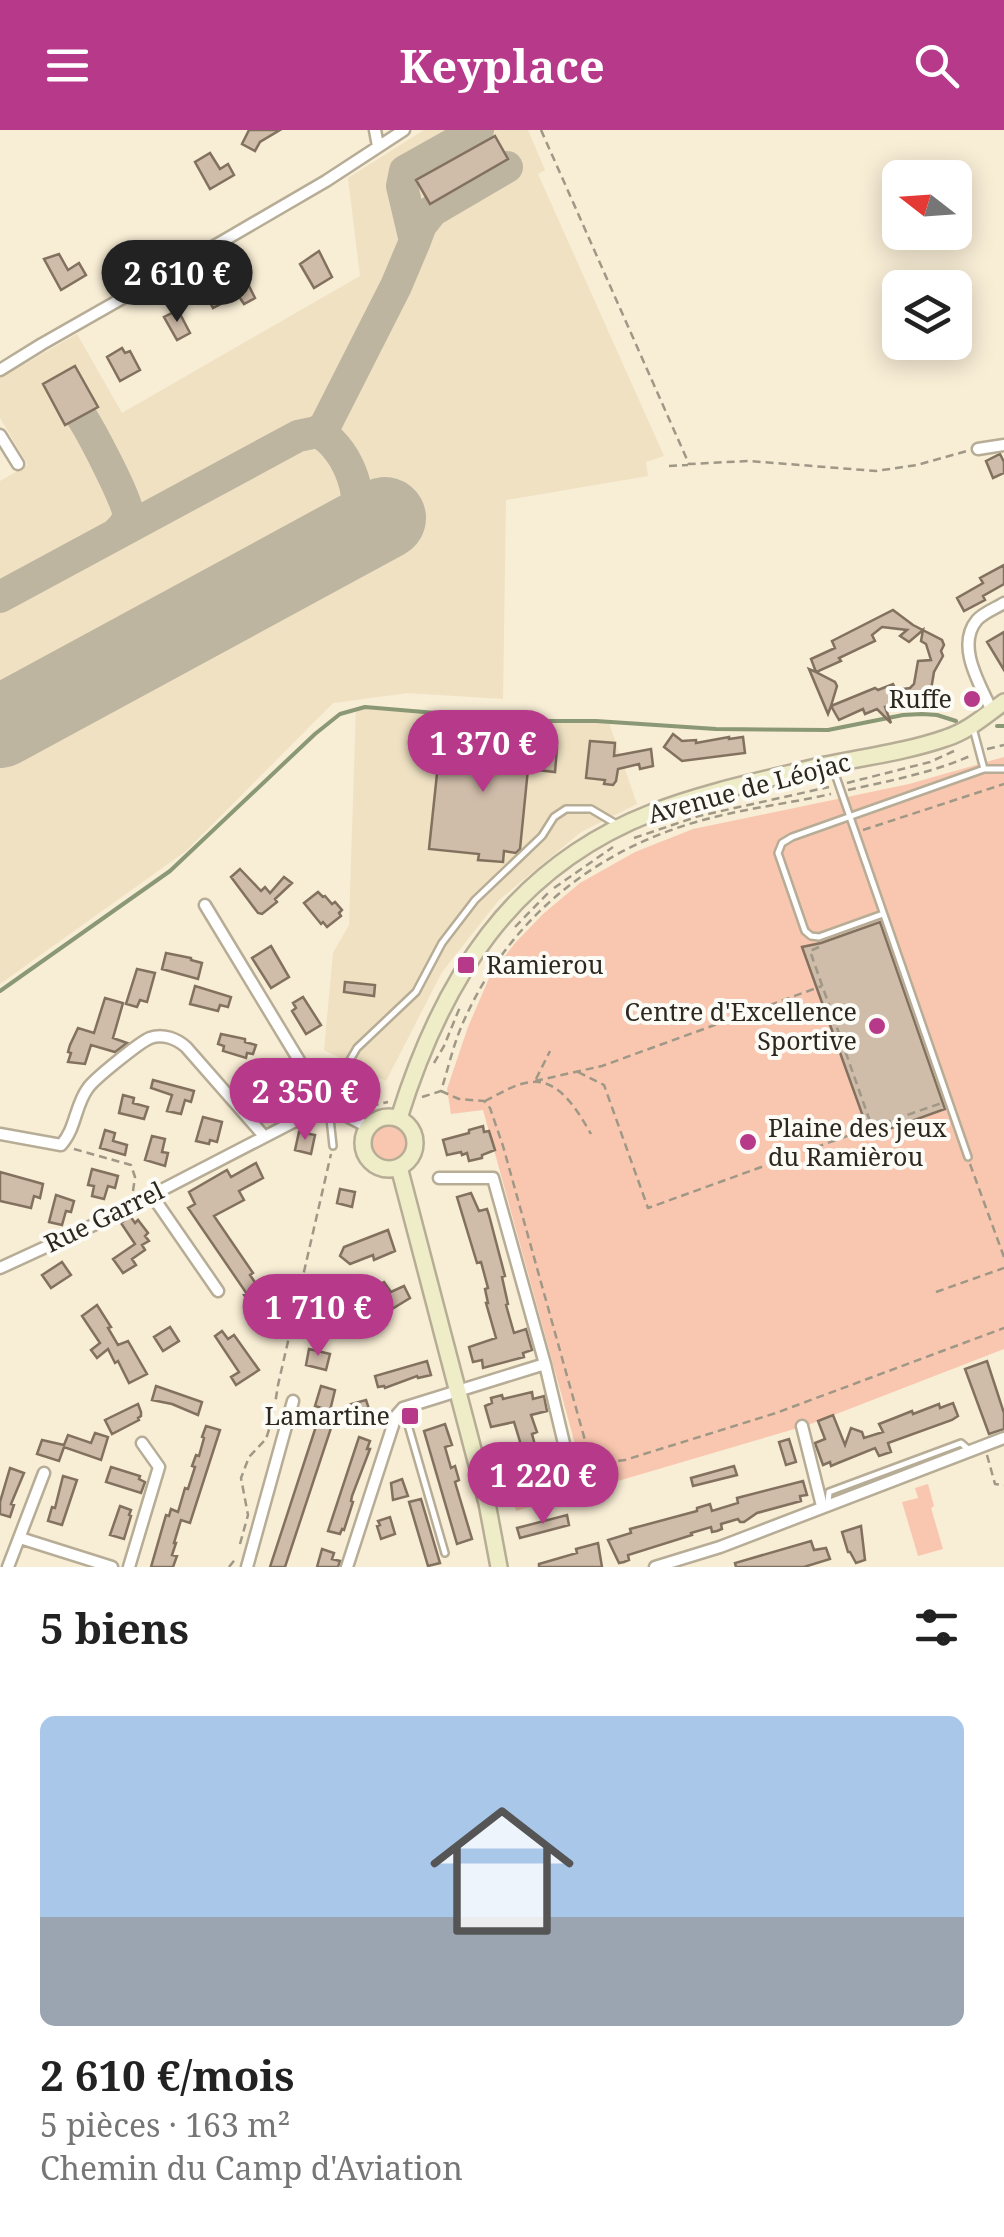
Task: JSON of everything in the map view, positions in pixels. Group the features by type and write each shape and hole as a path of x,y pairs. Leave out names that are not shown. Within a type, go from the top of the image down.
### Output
{"main road":[{"name":"Avenue de Léojac","path":"399,1118 416,1091 454,984 485,938 514,903 584,846 620,826 678,803 974,731 998,707"},
{"path":"382,1117 399,1118 411,1128 416,1143 411,1158 399,1167 382,1168 368,1159 362,1144 368,1127 382,1117"},
{"path":"399,1167 487,1503 500,1567"}],"street":[{"path":"375,130 378,146"},
{"path":"0,370 326,181 404,130"},
{"path":"0,436 18,464"},
{"path":"978,449 1004,446"},
{"path":"998,707 972,665 970,640 978,619 1004,603"},
{"path":"205,905 327,1105 368,1127"},
{"path":"0,1134 61,1145 69,1136 88,1088 150,1038 163,1036 177,1039 186,1047 264,1136"},
{"name":"Rue Garrel","path":"0,1268 100,1222 327,1105"},
{"path":"439,1178 493,1178 566,1452"},
{"path":"151,1194 218,1292"},
{"path":"346,1567 396,1416 403,1408 545,1364"},
{"path":"247,1567 293,1401"},
{"path":"802,1426 825,1505"},
{"path":"655,1567 720,1547 1004,1438"},
{"path":"129,1567 158,1467 142,1442"},
{"path":"8,1567 44,1473"},
{"path":"20,1538 112,1567"}],"lane":[{"path":"974,731 984,769"},
{"path":"832,764 968,1157"},
{"path":"884,914 819,937 811,936 805,931 778,853 782,843 792,836 984,769 1004,769"},
{"path":"334,1146 332,1115 327,1105 343,1072 357,1048 416,992 442,943 474,900 542,836 554,817 566,810 592,809 620,826"},
{"path":"403,1408 445,1553"}],"path":[{"path":"541,130 690,464"},
{"path":"669,466 748,461 876,471 978,449"},
{"path":"513,929 552,890 621,842 699,816 840,788 930,762 948,755 974,731"},
{"path":"441,1091 461,1028 506,947 535,914 599,864 696,822 950,764 1004,744"},
{"path":"855,832 1004,784"},
{"path":"825,945 810,950 872,1127"},
{"path":"343,1072 354,1082 351,1100 359,1110 388,1103 398,1088 416,1091 423,1097 441,1091 459,1099 484,1101 520,1084 602,1066 822,986"},
{"path":"432,1065 440,1056 464,999"},
{"path":"452,1026 461,1028"},
{"path":"535,1081 550,1051"},
{"path":"578,1072 604,1086 648,1208 948,1101"},
{"path":"535,1081 558,1090 591,1134"},
{"path":"484,1101 503,1146 586,1444 608,1463 712,1434 1004,1328"},
{"path":"348,1118 354,1106"},
{"path":"64,1142 78,1151 130,1165 136,1177 136,1202"},
{"path":"229,1567 237,1558 248,1515 241,1478 249,1457 266,1439 273,1417 334,1146"},
{"path":"968,1157 1004,1257"},
{"path":"936,1292 1004,1268"},
{"path":"984,1446 995,1484 1004,1486"}],"shaded area":[{"path":"424,130 528,130 545,170 538,174 664,456 646,462 648,476 506,500 503,699 408,693 333,703 186,851 0,984 0,481 28,465 0,418 0,378 77,334 122,413 360,276 348,178"},
{"path":"356,708 609,723 637,804 581,832 499,900 442,972 386,1081 324,1050 333,953 349,925"},
{"name":"Plaine des jeux du Ramièrou","path":"1004,757 1004,1349 808,1425 516,1511 509,1484 580,1462 483,1110 451,1114 447,1089 490,976 543,914 580,883 635,852 693,829 909,784"},
{"path":"389,1123 403,1129 409,1143 403,1157 389,1163 375,1157 369,1143 375,1129"},
{"path":"928,1484 943,1549 918,1556 902,1502 918,1498 915,1488"}],"building":[{"path":"249,130 280,130 260,142 255,151 242,144"},
{"path":"495,136 508,159 430,204 416,180"},
{"path":"210,153 220,169 228,164 234,175 210,189 195,162"},
{"path":"319,251 332,277 314,288 300,264"},
{"path":"59,254 68,270 79,263 86,275 61,290 44,259"},
{"path":"240,268 255,298 244,304 238,295 213,308 205,293 230,280 228,275"},
{"path":"178,310 190,333 177,340 164,317"},
{"path":"122,348 125,353 130,351 140,370 120,381 107,357"},
{"path":"75,366 98,407 65,425 43,384"},
{"path":"1000,454 1004,473 993,478 986,461"},
{"path":"1004,565 1004,584 964,611 957,598 983,583 980,578"},
{"path":"893,610 923,630 909,642 900,636 907,630 882,627 872,635 875,641 816,672 811,659 835,648 832,641"},
{"path":"923,630 942,640 943,656 934,672 931,690 885,707 891,723 877,709 865,714 863,709 839,720 831,706 875,688 893,684 896,690 914,684 918,661 931,660 926,644 921,641"},
{"path":"1004,632 1004,670 987,642"},
{"path":"809,669 837,686 828,714"},
{"path":"673,734 682,741 696,743 743,737 745,753 682,761 664,747"},
{"path":"441,736 557,748 555,772 528,769 520,849 516,853 504,851 503,862 478,860 479,854 429,849"},
{"path":"590,741 615,743 614,756 651,749 653,766 640,769 639,764 618,769 613,785 586,778"},
{"path":"240,869 261,891 265,887 270,893 284,877 292,883 275,899 277,902 258,913 231,877"},
{"path":"318,892 342,910 341,916 327,927 304,903"},
{"name":"Centre d'Excellence Sportive","path":"880,922 945,1109 870,1136 802,947"},
{"path":"271,946 289,977 271,988 252,958"},
{"path":"166,953 202,963 198,979 162,969"},
{"path":"137,969 155,973 147,1002 140,1000 137,1007 126,1004"},
{"path":"345,982 375,985 374,996 344,992"},
{"path":"195,986 231,997 228,1007 220,1005 218,1011 190,1004"},
{"path":"303,997 321,1025 306,1034 292,1011 296,1008 293,1003"},
{"path":"105,998 123,1003 113,1038 127,1043 115,1052 91,1045 85,1064 68,1062 78,1028 94,1033"},
{"path":"221,1034 256,1045 253,1054 247,1053 246,1058 223,1051 224,1046 218,1044"},
{"path":"248,1073 283,1083 279,1094 251,1094 253,1086 244,1084"},
{"path":"153,1080 194,1091 191,1102 185,1100 181,1114 167,1111 172,1095 151,1088"},
{"path":"123,1095 148,1107 144,1119 119,1113"},
{"path":"203,1117 222,1122 217,1142 196,1141"},
{"path":"483,1126 484,1132 489,1131 495,1150 469,1161 467,1153 447,1155 443,1140"},
{"path":"105,1130 115,1133 113,1141 127,1145 125,1155 100,1148"},
{"path":"299,1132 315,1135 311,1154 295,1150"},
{"path":"152,1136 165,1139 165,1166 145,1160"},
{"path":"256,1163 263,1178 239,1191 244,1200 214,1216 272,1307 258,1315 188,1208 195,1204 189,1192 227,1170 231,1177"},
{"path":"92,1169 118,1176 115,1188 108,1186 104,1199 92,1196 94,1186 88,1185"},
{"path":"0,1172 43,1184 40,1198 34,1196 31,1208 0,1201"},
{"path":"340,1189 355,1192 352,1207 337,1203"},
{"path":"471,1193 479,1211 487,1209 489,1215 505,1276 502,1277 506,1305 514,1333 526,1329 532,1350 523,1353 524,1357 483,1368 482,1360 473,1362 469,1347 496,1338 486,1303 488,1288 481,1262 477,1263 457,1197"},
{"path":"56,1195 74,1201 62,1225 49,1222"},
{"path":"130,1216 148,1233 145,1236 149,1241 142,1245 145,1250 132,1259 136,1265 123,1273 113,1259 135,1244 121,1223"},
{"path":"388,1230 395,1251 350,1264 340,1256 344,1247"},
{"path":"62,1262 71,1275 51,1288 42,1275"},
{"path":"384,1282 391,1292 404,1286 410,1298 392,1309 385,1296 362,1308 352,1289 363,1284 366,1291"},
{"path":"97,1305 118,1345 128,1341 147,1374 129,1383 108,1349 97,1358 91,1350 100,1343 82,1316"},
{"path":"170,1327 179,1341 163,1351 154,1337"},
{"path":"222,1331 228,1339 234,1335 259,1370 236,1385 231,1377 239,1372 215,1336"},
{"path":"309,1349 330,1354 326,1370 306,1365"},
{"path":"427,1361 431,1375 378,1387 375,1376"},
{"path":"987,1361 1004,1413 1004,1429 989,1434 965,1369"},
{"path":"156,1386 202,1402 198,1415 152,1400"},
{"path":"321,1386 335,1390 327,1423 338,1426 331,1428 285,1567 270,1567 322,1408 315,1406"},
{"path":"532,1392 533,1399 544,1396 547,1411 531,1415 543,1474 515,1482 506,1449 521,1445 514,1422 491,1427 485,1406 492,1403 491,1398"},
{"path":"366,1400 368,1417 357,1421 351,1404"},
{"path":"953,1403 958,1416 888,1443 891,1452 879,1456 875,1448 831,1466 830,1462 823,1465 815,1443 825,1439 818,1421 833,1415 845,1445 851,1428 862,1432 864,1438 883,1432 879,1424 912,1411 913,1414"},
{"path":"138,1404 139,1420 112,1434 105,1420"},
{"path":"445,1424 452,1445 445,1447 451,1468 455,1466 459,1480 455,1482 472,1539 457,1544 424,1431"},
{"path":"206,1426 220,1430 190,1523 181,1520 174,1543 172,1555 177,1556 173,1567 151,1567 166,1515 171,1509 178,1512 185,1488 188,1489"},
{"path":"95,1433 108,1437 101,1460 64,1447 59,1461 37,1454 42,1440 64,1445 68,1435 91,1443"},
{"path":"359,1437 370,1441 370,1449 344,1530 340,1534 328,1531"},
{"path":"789,1439 796,1462 786,1465 779,1442"},
{"path":"734,1466 737,1475 693,1486 691,1478"},
{"path":"111,1467 140,1476 145,1482 141,1493 106,1482"},
{"path":"10,1468 24,1473 10,1517 0,1514 0,1502"},
{"path":"63,1476 77,1480 62,1525 48,1521"},
{"path":"402,1479 408,1496 393,1500 391,1483"},
{"path":"803,1481 807,1495 800,1496 801,1501 757,1513 744,1522 738,1519 721,1524 722,1529 717,1531 712,1532 711,1527 691,1533 628,1555 629,1560 624,1562 619,1563 608,1540 631,1533 630,1529 710,1504 712,1511 738,1503 737,1498"},
{"path":"421,1499 440,1563 428,1566 409,1502"},
{"path":"120,1506 131,1510 124,1539 110,1535"},
{"path":"567,1515 569,1525 520,1538 517,1528"},
{"path":"390,1517 395,1534 381,1539 378,1521"},
{"path":"861,1526 865,1560 856,1563 842,1532"},
{"path":"811,1541 814,1550 826,1548 830,1559 804,1567 736,1567 735,1563"},
{"path":"598,1543 602,1567 539,1567 539,1564"},
{"path":"322,1549 334,1553 332,1559 340,1561 338,1567 317,1567"}],"waterway":[{"path":"0,991 170,871 340,714 365,707 532,721 716,729 828,730 922,714 956,721"},
{"path":"997,726 1004,726"}],"taxiway":[{"path":"317,432 325,426 415,241 402,186 405,171 478,130"},
{"path":"415,241 432,211 507,167"},
{"path":"81,416 126,507 127,520 115,535"},
{"path":"0,597 298,436 317,432 344,458 355,485 357,512 344,536 302,563"}],"runway":[{"path":"0,727 385,518"}],"place":[{"name":"Ruffe","path":"972,699"},
{"name":"Ramierou","path":"466,965"},
{"name":"Centre d'Excellence Sportive","path":"877,1026"},
{"name":"Plaine des jeux du Ramièrou","path":"748,1142"},
{"name":"Lamartine","path":"410,1416"}]}
